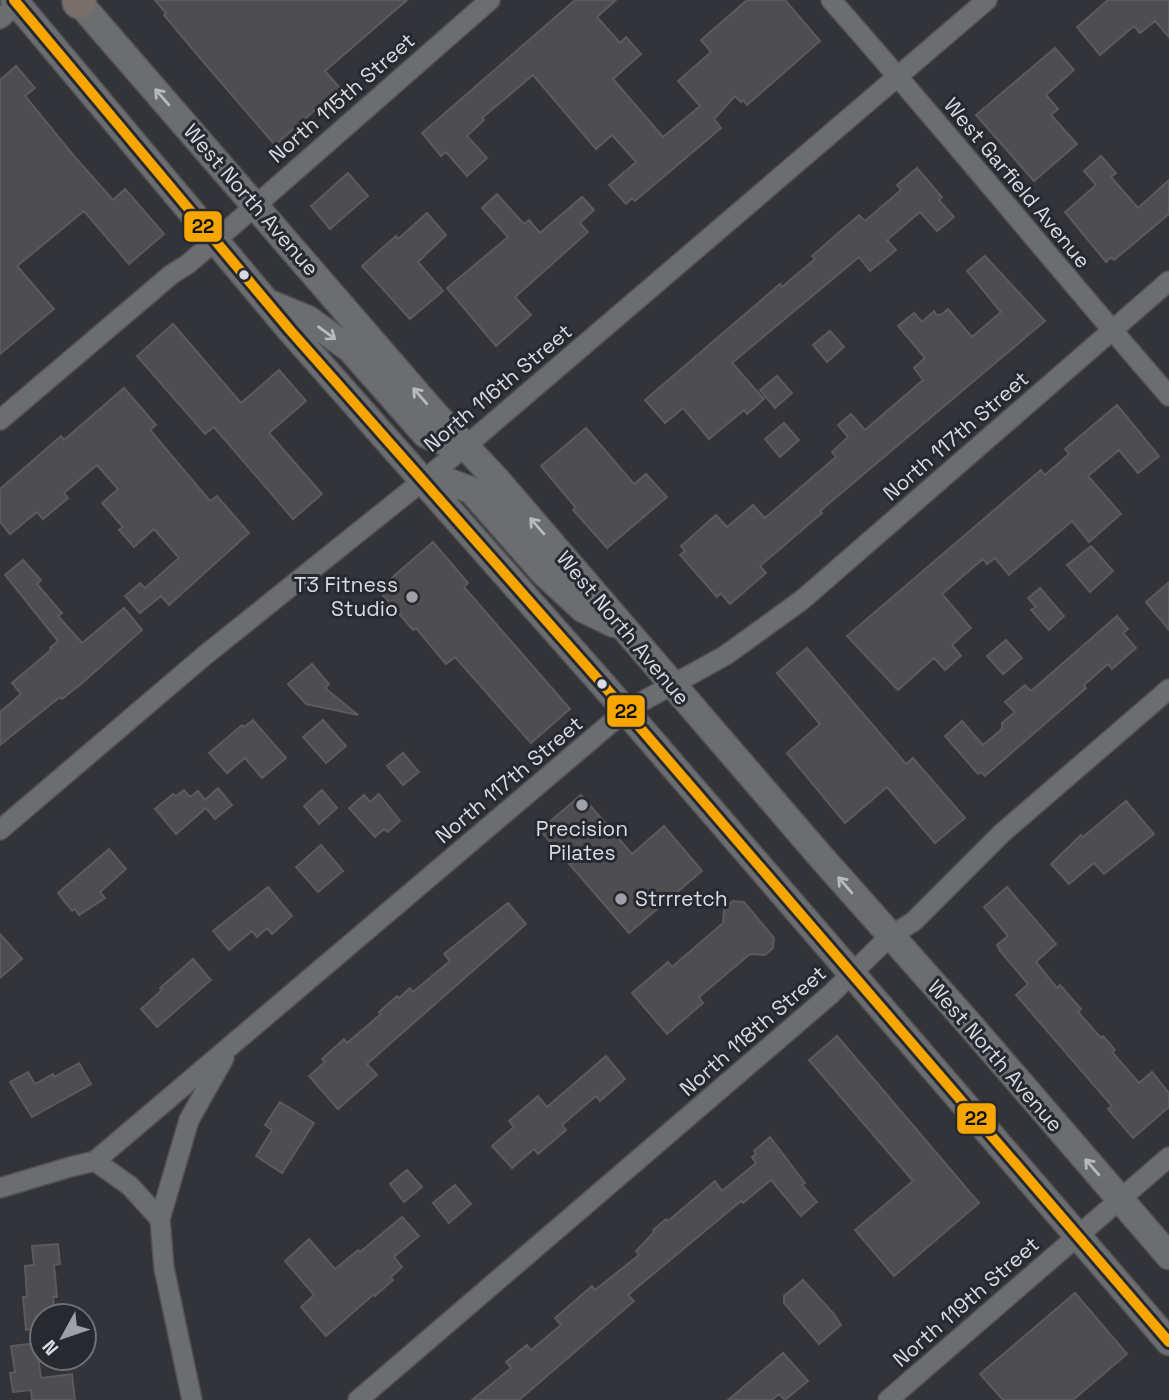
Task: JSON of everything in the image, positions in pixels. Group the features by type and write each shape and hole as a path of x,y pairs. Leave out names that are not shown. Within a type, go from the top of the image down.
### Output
{"main road":[{"name":"West North Avenue","path":"78,1 1169,1256"},
{"path":"10,8 625,711 1169,1342"},
{"path":"267,302 308,319 350,349 425,434 437,440 466,446"},
{"path":"424,480 444,480 471,490 553,581 583,608 627,630"}],"street":[{"name":"North 115th Street","path":"0,420 172,274 215,241 490,0"},
{"name":"West Garfield Avenue","path":"831,0 1169,396"},
{"name":"North 116th Street","path":"0,830 204,656 466,446 987,0"},
{"name":"North 117th Street","path":"0,1188 95,1161 625,711 750,640 802,600 1169,281"},
{"name":"North 118th Street","path":"358,1400 852,975 890,936 913,922 1002,833 1169,689"},
{"path":"192,1400 164,1268 160,1219 188,1120 230,1048"},
{"name":"North 119th Street","path":"888,1400 1169,1157"},
{"path":"95,1161 130,1186 160,1219"}],"building":[{"path":"155,0 407,0 325,71 340,88 275,145 164,15 166,13"},
{"path":"575,0 616,0 597,17 620,43 626,37 641,54 613,79 663,137 700,106 678,81 711,52 701,40 747,0 785,0 820,41 747,105 735,96 714,119 721,128 635,201 632,198 626,204 609,185 636,162 612,135 596,149 533,75 482,118 484,120 467,136 487,158 467,176 446,152 441,156 422,133"},
{"path":"1108,0 1169,0 1169,37 1155,21 1140,33 1134,26 1100,55 1077,27"},
{"path":"1055,48 1074,70 1046,95 1058,109 1051,115 1077,144 1034,181 976,115"},
{"path":"16,66 35,88 25,96 74,156 113,200 125,189 164,234 129,264 84,211 17,266 54,309 0,354 0,80"},
{"path":"1101,156 1116,173 1111,177 1138,208 1169,180 1169,214 1114,260 1111,257 1106,262 1065,212 1096,185 1084,171"},
{"path":"917,168 942,197 939,200 954,217 937,231 920,212 887,240 896,250 870,271 859,257 732,363 764,399 747,414 744,410 709,439 683,408 665,423 645,400 780,284 782,287 815,259 812,256 859,215 865,221 901,190 897,185"},
{"path":"348,173 368,196 330,229 311,206"},
{"path":"497,194 524,224 529,220 540,233 582,197 594,210 580,223 588,232 515,297 531,315 496,346 447,288 508,237 482,208"},
{"path":"427,213 446,235 418,262 443,291 410,319 362,266"},
{"path":"985,256 1045,321 820,511 822,513 760,566 766,573 730,604 721,593 717,597 680,555 685,551 681,546 716,515 727,527 753,505 765,518 836,457 832,452 848,437 838,425 851,414 865,430 923,380 914,368 925,358 898,326 914,313 922,322 934,311 937,316 948,309 972,337 1001,312 967,271"},
{"path":"173,324 241,403 279,370 306,401 269,433 322,494 293,519 214,427 205,434 137,356"},
{"path":"830,331 844,347 827,362 813,345"},
{"path":"777,376 792,393 775,408 760,390"},
{"path":"124,388 156,425 150,430 210,501 217,496 249,533 169,605 161,596 140,613 125,596 140,583 145,588 179,558 154,529 134,547 119,530 123,527 102,503 118,489 97,465 64,493 68,498 43,519 37,512 10,534 0,522 0,489 61,436 64,440"},
{"path":"1117,405 1159,456 1138,473 1119,450 1088,476 1121,514 1089,542 1072,521 1009,575 995,558 987,564 983,559 942,594 971,628 952,645 961,656 945,670 934,658 898,690 847,636 1041,470 1045,475 1069,454 1065,449"},
{"path":"784,423 799,440 780,457 765,439"},
{"path":"586,428 634,484 646,474 667,497 607,548 573,510 576,508 541,466"},
{"path":"433,542 468,583 464,587 570,709 531,743 455,657 446,664 416,628 413,630 380,592"},
{"path":"1091,546 1113,571 1090,592 1067,565"},
{"path":"23,560 41,580 37,584 62,613 58,616 82,643 124,608 142,630 81,684 62,699 60,697 0,745 0,712 21,694 12,683 58,641 5,575"},
{"path":"1169,582 1169,630 1146,602"},
{"path":"1040,588 1064,616 1049,630 1031,610 1036,607 1028,598"},
{"path":"1117,616 1128,629 1123,633 1136,648 1112,669 1108,664 1084,685 1086,688 985,776 981,772 978,774 945,736 962,721 983,745 1002,729 1002,723 1015,712 1005,702 1025,685 1031,691"},
{"path":"1006,640 1022,658 1003,674 987,656"},
{"path":"807,648 906,764 913,758 965,818 935,843 887,787 845,823 787,753 820,724 777,673"},
{"path":"312,664 329,684 325,688 358,715 306,704 288,684"},
{"path":"253,720 286,758 262,778 245,758 227,773 209,753 242,725 244,727"},
{"path":"323,720 346,746 326,763 303,737"},
{"path":"403,753 419,772 403,785 387,766"},
{"path":"218,788 232,805 215,819 206,808 176,834 155,809 173,794 176,796 184,790 190,797 198,791 205,800"},
{"path":"322,790 337,808 319,824 304,806"},
{"path":"379,794 400,821 388,832 384,829 375,837 349,808 364,795 370,802"},
{"path":"581,795 632,854 664,826 702,871 629,933 540,830"},
{"path":"1126,801 1154,834 1104,874 1094,863 1069,884 1051,864 1081,835 1083,837"},
{"path":"321,845 343,871 318,892 296,867"},
{"path":"109,849 126,869 100,892 105,898 79,915 75,909 72,911 58,893"},
{"path":"268,887 292,916 272,934 267,928 257,937 252,931 229,950 213,931"},
{"path":"1007,887 1056,944 1036,962 1057,988 1060,985 1081,1009 1078,1012 1101,1038 1103,1036 1115,1050 1112,1052 1139,1083 1152,1072 1169,1093 1169,1107 1133,1138 1108,1109 1112,1106 1016,995 1028,984 1000,951 997,945 1008,936 984,907"},
{"path":"733,901 744,902 774,938 773,948 765,955 750,954 699,997 703,1003 667,1034 632,993 668,962 672,967 723,923 724,908"},
{"path":"508,903 526,924 367,1064 377,1075 338,1109 309,1076 325,1062 322,1059 344,1039 347,1043 381,1014 379,1012 397,996 399,998 410,988 413,992 450,961 444,954"},
{"path":"0,934 22,959 0,978"},
{"path":"193,959 211,980 157,1027 141,1009"},
{"path":"837,1036 979,1203 894,1276 855,1230 913,1181 809,1060"},
{"path":"606,1056 625,1079 600,1101 596,1096 562,1125 566,1130 538,1154 534,1149 512,1168 492,1146 514,1127 509,1121 538,1096 547,1107"},
{"path":"79,1063 91,1084 32,1117 10,1082 28,1072 35,1084"},
{"path":"280,1102 314,1123 282,1173 256,1156 272,1130 265,1125"},
{"path":"770,1137 805,1183 802,1185 817,1202 801,1216 771,1180 743,1203 741,1201 628,1295 634,1301 519,1400 472,1400 511,1368 506,1362 527,1345 531,1350 561,1325 555,1318 592,1286 595,1290 639,1255 636,1251 666,1219 668,1221 715,1181 722,1191 756,1163 752,1157 756,1154 754,1151"},
{"path":"407,1170 422,1187 404,1202 390,1184"},
{"path":"455,1185 471,1204 449,1223 433,1203"},
{"path":"402,1217 419,1236 394,1257 402,1267 391,1277 393,1280 326,1336 301,1307 314,1295 285,1261 309,1239 335,1269"},
{"path":"58,1244 60,1264 54,1265 57,1297 53,1297 54,1302 28,1302 26,1330 23,1297 27,1297 25,1266 34,1265 32,1246"},
{"path":"803,1280 841,1325 819,1344 784,1303 784,1296"},
{"path":"1075,1293 1127,1354 1073,1400 1003,1400 980,1374"},
{"path":"28,1344 28,1372 40,1372 41,1378 72,1374 75,1400 32,1400 31,1390 13,1392 10,1373 15,1372 11,1346"},
{"path":"783,1353 808,1381 785,1400 779,1394 772,1400 728,1400"}],"transit line":[{"name":"22","path":"14,0 290,330 612,695 1169,1342"}],"place":[{"name":"T3 Fitness Studio","path":"412,597"},
{"name":"Precision Pilates","path":"582,805"},
{"name":"Strrretch","path":"621,899"}]}
